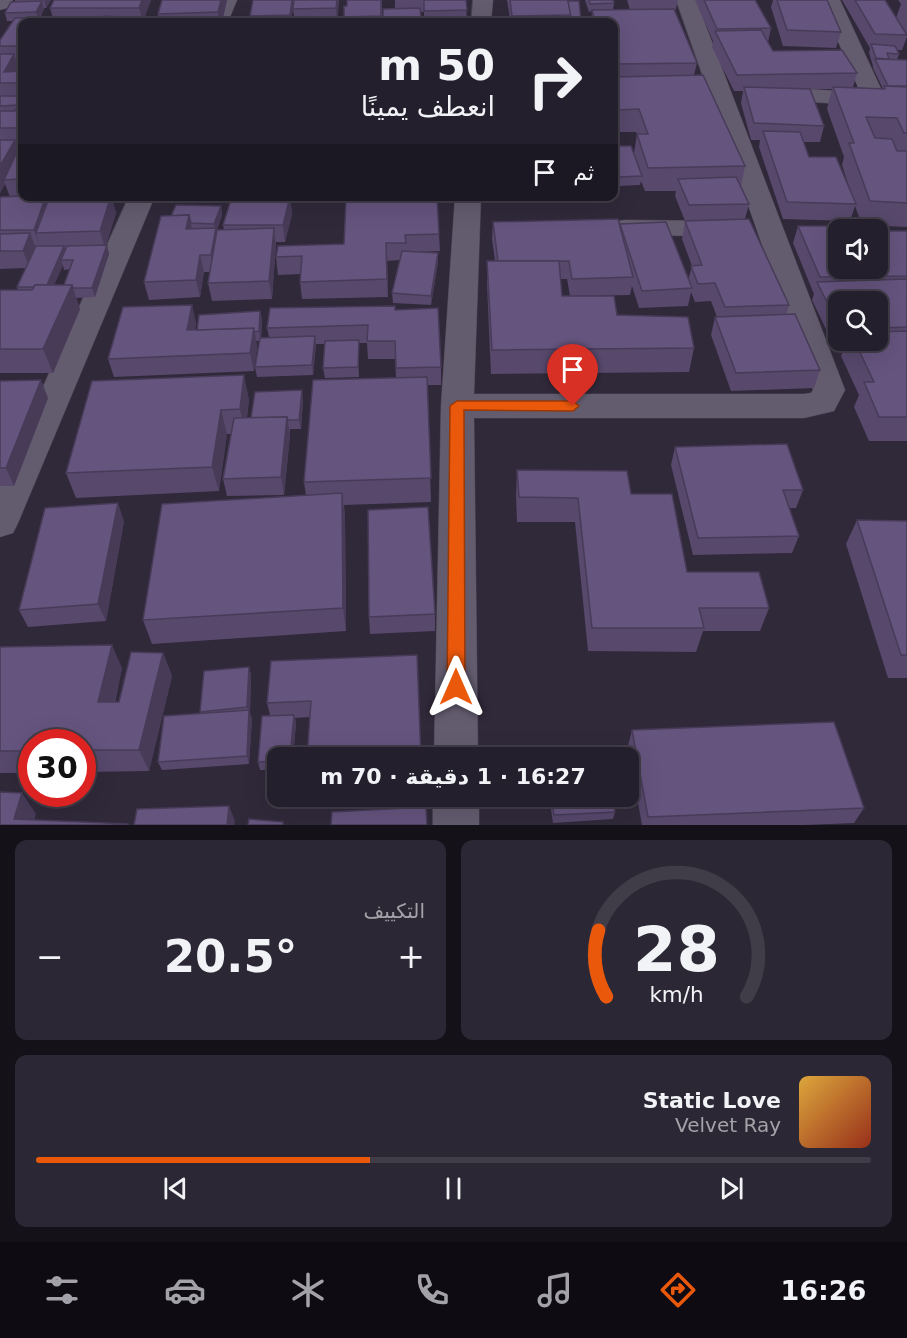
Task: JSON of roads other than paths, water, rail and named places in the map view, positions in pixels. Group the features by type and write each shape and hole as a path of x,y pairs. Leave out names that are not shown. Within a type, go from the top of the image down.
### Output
{"street":[{"path":"0,4 3,0"},
{"path":"220,18 228,0"},
{"path":"481,18 483,0"},
{"path":"457,406 804,406 822,403 829,390 783,230 709,92 686,0"},
{"path":"830,0 875,100"},
{"path":"709,92 907,101"},
{"path":"0,523 140,201"},
{"path":"456,747 457,406 475,217"},
{"path":"596,228 783,230"},
{"path":"456,807 456,825"}]}
